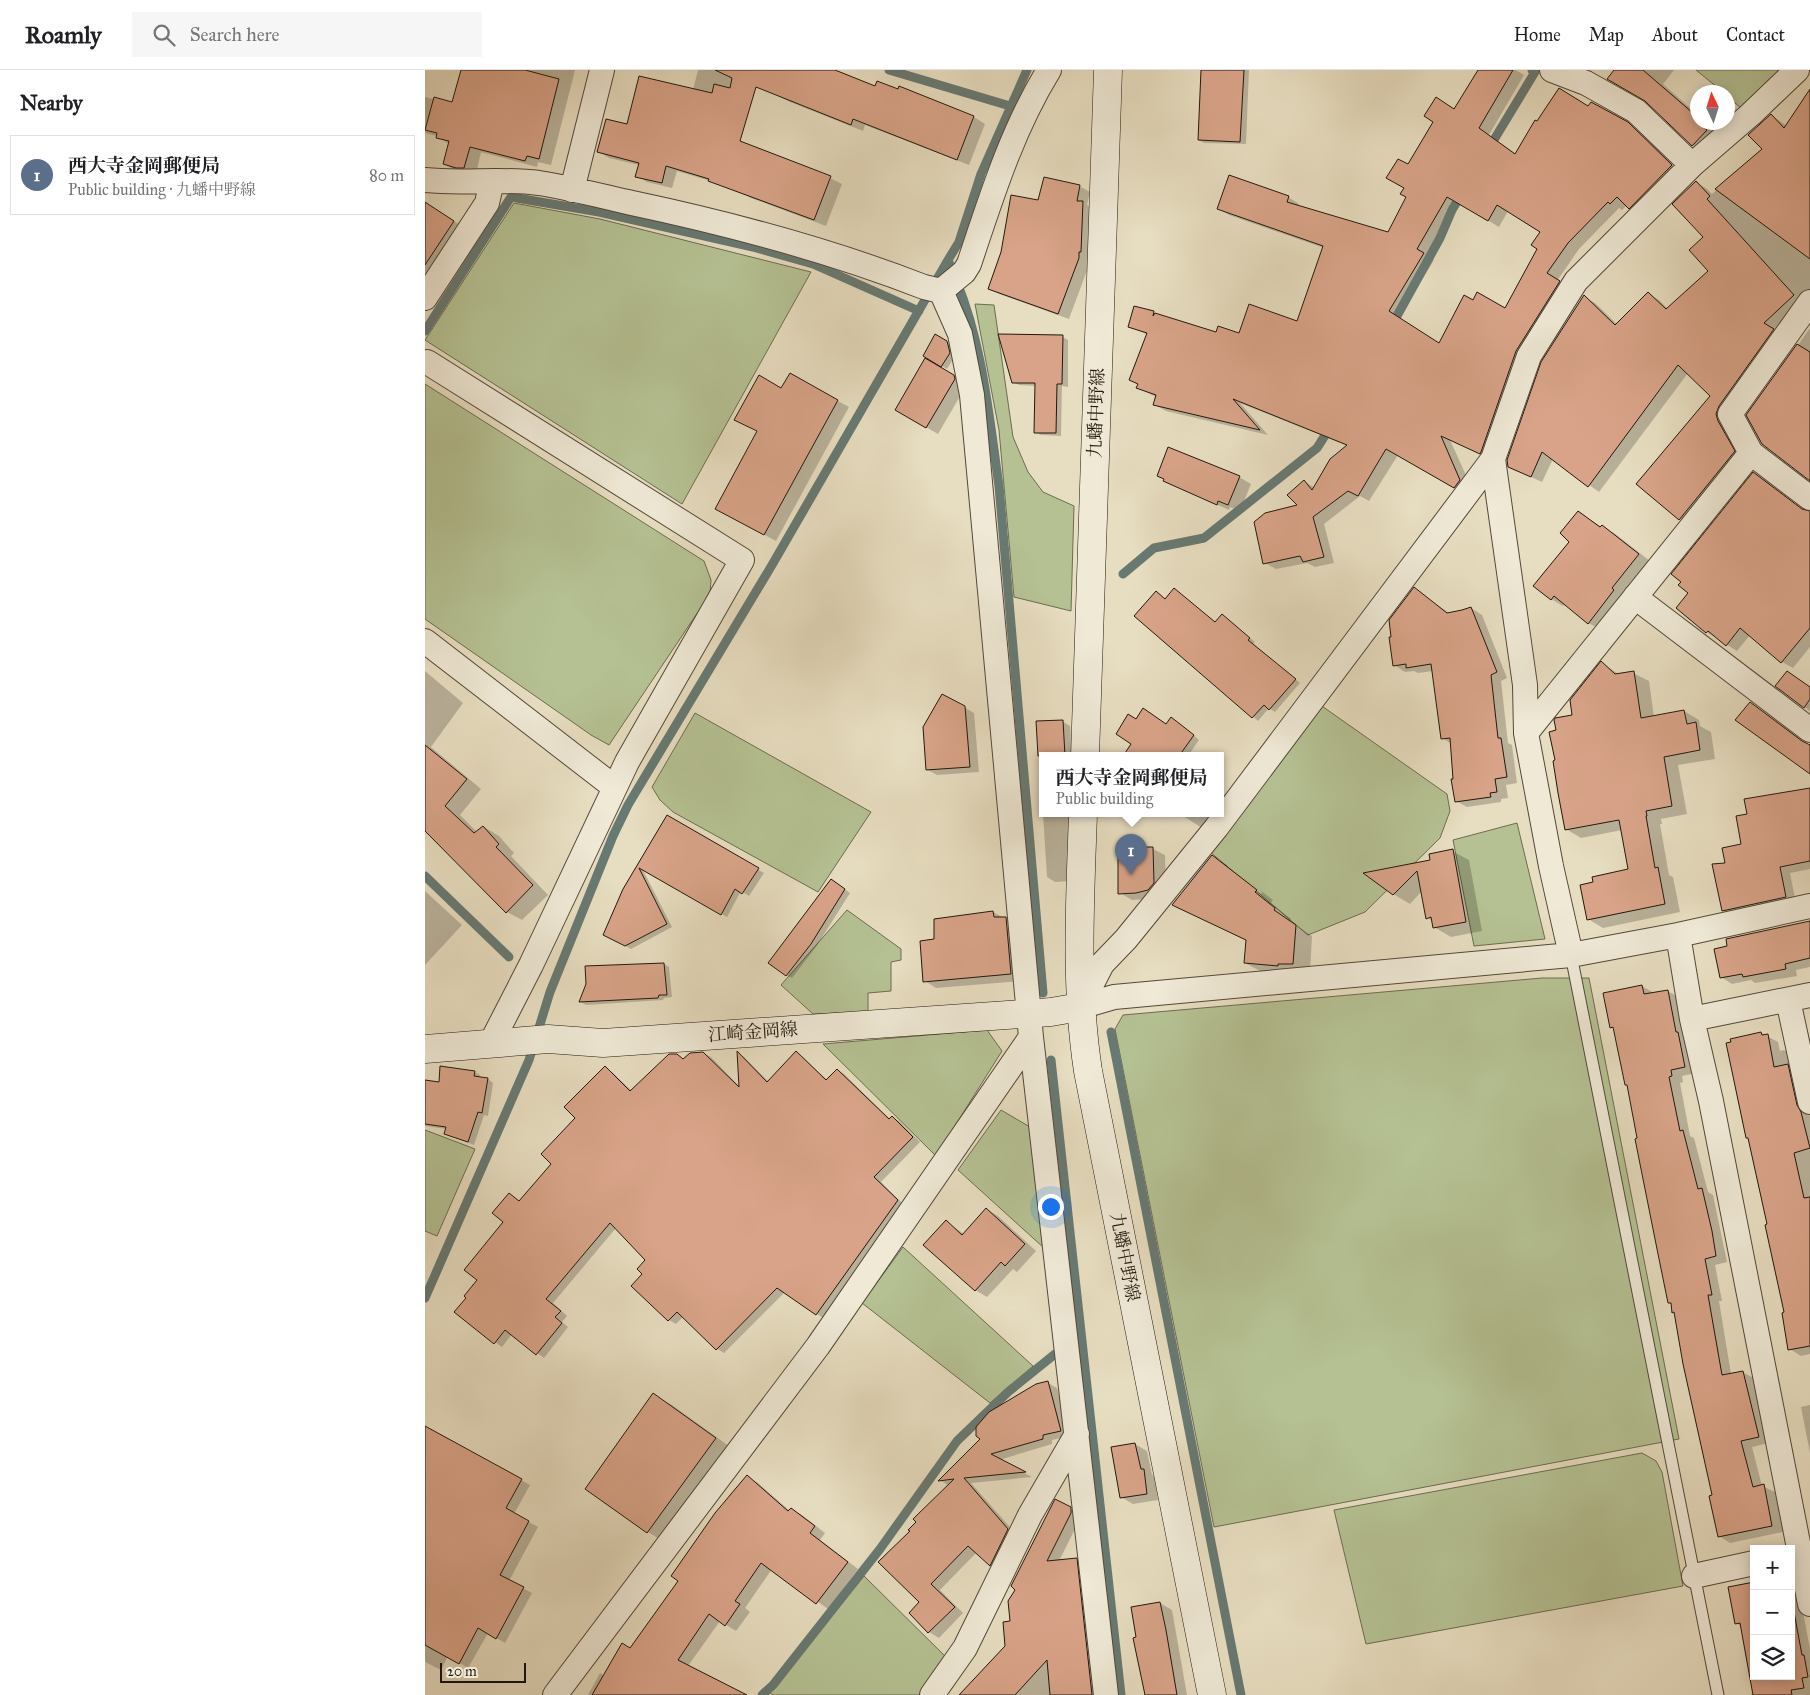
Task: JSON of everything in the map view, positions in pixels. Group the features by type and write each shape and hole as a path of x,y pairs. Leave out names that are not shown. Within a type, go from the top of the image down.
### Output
{"main road":[{"name":"九蟠中野線","path":"1085,752 1108,70"},
{"name":"九蟠中野線","path":"1083,817 1080,896 1080,1007 1088,1071 1212,1695"},
{"name":"江崎金岡線","path":"425,1049 548,1039 603,1042 1030,1025 1051,1012 1080,1007"}],"street":[{"path":"572,190 602,70"},
{"path":"944,284 969,264 1000,170 1037,90 1049,70"},
{"path":"1552,70 1586,83 1636,111 1692,165"},
{"path":"1080,1007 1102,964 1126,939 1222,820 1493,459 1529,356 1576,281 1692,165 1751,114 1797,70"},
{"path":"425,180 453,183 492,180 539,184 572,190 707,219 944,284"},
{"path":"425,298 487,203 492,180"},
{"path":"944,284 960,334 972,395 1030,1025 1106,1695"},
{"path":"1810,302 1730,414 1751,453 1810,498"},
{"path":"427,362 742,560 631,754 531,965 491,1043"},
{"path":"1526,733 1751,453"},
{"path":"1493,459 1525,685 1526,733 1551,866 1571,955"},
{"path":"1635,597 1810,730"},
{"path":"425,641 614,787"},
{"path":"1080,1007 1114,997 1571,955 1678,935 1810,906"},
{"path":"1678,935 1693,1019 1711,1101 1810,1604"},
{"path":"1693,1019 1799,998 1810,1102"},
{"path":"555,1695 818,1346 1030,1025"},
{"path":"932,1695 965,1648 1030,1515 1077,1434"},
{"path":"1694,1576 1750,1563"}],"lane":[{"path":"1571,955 1718,1695"}],"green space":[{"path":"1696,70 1777,70 1781,74 1741,108 1735,103 1735,85 1714,85"},
{"path":"514,203 600,219 811,272 682,504 425,340"},
{"path":"975,304 994,305 1013,437 1028,472 1043,492 1074,506 1071,611 1014,597 999,430"},
{"path":"425,384 704,561 711,580 710,594 609,745 591,735 425,619"},
{"path":"1319,704 1447,794 1450,811 1440,838 1365,912 1308,935 1209,851"},
{"path":"695,713 871,812 818,892 673,812 660,800 652,787"},
{"path":"1517,823 1545,939 1474,946 1453,840"},
{"path":"847,910 901,949 901,960 891,962 891,991 868,993 868,1012 813,1014 781,985"},
{"path":"1542,978 1589,978 1679,1439 1214,1527 1115,1029 1123,1015"},
{"path":"987,1030 1002,1051 936,1156 823,1044"},
{"path":"1001,1110 1030,1127 1044,1248 958,1170"},
{"path":"425,1130 475,1149 437,1236 425,1231"},
{"path":"903,1247 1033,1366 990,1403 862,1303"},
{"path":"1642,1453 1656,1461 1662,1472 1683,1586 1366,1644 1334,1510"},
{"path":"864,1576 949,1660 920,1695 773,1695 770,1693"}],"building":[{"path":"461,70 525,70 559,79 539,159 527,156 525,161 470,147 464,168 443,164 449,141 436,138 437,133 425,130 434,97 452,102"},
{"path":"715,70 835,70 875,86 877,81 898,89 899,86 974,116 957,160 853,119 851,125 756,87 740,141 831,176 814,220 708,181 709,179 666,166 662,183 635,177 639,163 597,152 606,119 627,124 639,76 712,93 714,84 730,88 732,78"},
{"path":"1201,70 1244,70 1240,142 1198,140"},
{"path":"1478,70 1513,70 1479,128 1515,154 1535,120 1537,121 1559,88 1588,106 1591,102 1628,122 1672,165 1629,209 1617,197 1610,204 1608,202 1568,243 1547,273 1560,281 1516,351 1480,454 1441,436 1460,480 1454,488 1386,449 1358,496 1348,491 1313,517 1324,557 1303,562 1300,556 1263,564 1254,522 1265,513 1297,505 1287,495 1304,480 1312,490 1330,459 1347,445 1233,399 1260,430 1153,405 1156,395 1136,388 1138,384 1129,380 1147,333 1128,327 1134,306 1154,311 1153,316 1155,313 1216,332 1218,326 1239,333 1249,304 1297,321 1323,246 1217,209 1229,175 1289,196 1287,202 1388,232 1406,197 1400,194 1404,188 1386,178 1398,159 1408,164 1433,122 1424,116 1436,97 1454,109","holes":["1447,197 1488,221 1497,205 1540,232 1531,245 1537,249 1505,308 1477,292 1473,300 1464,295 1439,343 1389,311 1424,253 1417,249"]},
{"path":"1614,70 1643,70 1690,111 1690,130 1707,130 1692,146 1645,101 1607,79"},
{"path":"1810,89 1810,259 1715,189 1762,149 1748,135 1771,114 1784,128"},
{"path":"1044,177 1080,185 1077,201 1083,201 1081,252 1079,252 1079,258 1058,314 988,289 1001,252 1011,195 1038,200"},
{"path":"1696,181 1710,196 1707,199 1794,295 1764,323 1774,329 1719,406 1716,414 1718,421 1735,451 1679,520 1636,484 1710,396 1678,365 1588,487 1542,452 1531,477 1508,467 1507,460 1541,362 1584,295 1615,325 1648,292 1666,309 1708,271 1689,250 1703,237 1672,204"},
{"path":"425,202 454,221 425,265"},
{"path":"935,334 947,341 950,353 941,367 923,356"},
{"path":"998,334 1063,335 1062,384 1057,384 1056,433 1034,433 1035,383 1012,383"},
{"path":"1797,344 1810,352 1810,481 1762,444 1746,415"},
{"path":"925,358 954,375 955,379 926,428 895,410"},
{"path":"790,373 838,400 764,535 715,509 757,431 734,420 759,375 781,388"},
{"path":"1168,447 1240,476 1228,505 1218,501 1217,505 1163,481 1164,479 1157,476"},
{"path":"1753,472 1802,509 1810,511 1810,628 1781,663 1740,628 1726,646 1708,631 1706,633 1676,608 1688,593 1678,585 1681,582 1671,574"},
{"path":"1578,511 1600,527 1602,525 1639,554 1612,588 1614,590 1588,624 1554,596 1551,600 1533,586 1569,542 1560,533"},
{"path":"1414,587 1447,613 1471,607 1497,672 1491,675 1498,738 1501,738 1507,777 1495,779 1497,792 1490,793 1491,797 1455,802 1451,779 1453,779 1450,738 1441,739 1431,664 1406,668 1406,664 1393,666 1389,620"},
{"path":"1174,588 1215,622 1222,614 1250,638 1248,640 1296,679 1269,710 1264,705 1252,718 1134,616 1156,591 1165,599"},
{"path":"1601,661 1615,674 1634,671 1641,718 1684,710 1687,724 1696,722 1700,750 1664,757 1672,806 1646,811 1655,868 1658,867 1665,904 1587,920 1580,885 1593,882 1592,877 1628,869 1619,820 1565,830 1549,732 1556,730 1555,718 1572,715 1570,700"},
{"path":"1787,671 1810,687 1810,699 1804,708 1775,686"},
{"path":"942,694 965,706 970,767 926,770 923,727"},
{"path":"1750,702 1810,745 1810,774 1735,720"},
{"path":"1143,708 1166,724 1171,717 1194,735 1182,752 1126,752 1131,744 1116,734 1128,714 1136,719"},
{"path":"1063,720 1065,752 1039,752 1038,756 1036,721"},
{"path":"425,745 467,779 445,806 474,833 483,826 499,844 496,847 533,885 506,913 425,831"},
{"path":"1810,788 1810,861 1780,867 1786,897 1722,911 1712,864 1725,863 1722,848 1741,844 1736,816 1747,814 1744,799"},
{"path":"667,815 759,868 742,894 735,889 721,915 639,868 667,924 625,946 603,935 623,889"},
{"path":"1118,847 1153,847 1154,883 1148,890 1118,894"},
{"path":"1453,849 1466,922 1433,928 1431,917 1426,919 1417,871 1393,895 1363,873 1430,860 1429,854"},
{"path":"1212,855 1257,890 1255,892 1275,908 1274,910 1296,925 1293,964 1278,964 1278,966 1244,963 1246,940 1172,905"},
{"path":"831,879 845,889 811,944 786,976 768,963"},
{"path":"993,911 994,917 1006,917 1011,974 923,982 920,941 934,939 934,919"},
{"path":"1810,921 1810,958 1785,964 1786,969 1743,977 1742,974 1720,978 1714,949 1727,946 1726,939"},
{"path":"664,963 667,995 659,995 658,998 579,1002 586,984 585,966"},
{"path":"1642,985 1644,994 1668,990 1685,1067 1671,1070 1672,1076 1669,1077 1680,1131 1683,1130 1698,1189 1702,1188 1712,1231 1716,1256 1705,1259 1712,1295 1708,1295 1722,1375 1743,1371 1759,1437 1741,1441 1753,1487 1764,1484 1772,1526 1718,1537 1709,1496 1712,1495 1683,1364 1674,1312 1672,1313 1671,1303 1668,1303 1657,1249 1635,1139 1637,1138 1627,1085 1625,1085 1613,1027 1610,1028 1603,993"},
{"path":"1761,1032 1762,1035 1768,1034 1774,1067 1788,1064 1797,1105 1801,1112 1810,1148 1794,1153 1804,1198 1810,1197 1810,1346 1788,1350 1782,1313 1784,1312 1765,1225 1767,1224 1726,1043 1731,1042 1730,1039"},
{"path":"737,1051 767,1082 796,1051 826,1080 837,1069 889,1119 892,1116 913,1137 874,1177 898,1200 816,1315 777,1288 716,1350 677,1312 668,1321 631,1286 642,1274 637,1269 645,1260 610,1223 546,1299 561,1311 555,1317 562,1323 536,1355 505,1330 494,1344 454,1312 466,1298 464,1296 477,1280 464,1270 503,1222 492,1213 509,1193 519,1201 551,1164 541,1154 575,1118 564,1107 605,1066 630,1091 669,1054 677,1054 683,1059 690,1053 703,1052 739,1087"},
{"path":"440,1066 475,1071 474,1076 488,1078 482,1113 478,1112 468,1142 444,1134 446,1127 425,1124 425,1080 439,1082"},
{"path":"986,1208 1025,1244 1005,1266 1001,1262 975,1291 923,1245 946,1220 962,1235"},
{"path":"1048,1381 1061,1431 1043,1435 1043,1439 991,1454 1026,1472 964,1478 1008,1529 990,1566 968,1546 931,1584 955,1607 928,1633 909,1613 919,1602 878,1562 910,1531 908,1530 916,1522 913,1519 954,1479 938,1481 980,1439 976,1436 976,1427 989,1412 1036,1384"},
{"path":"653,1393 716,1438 647,1533 585,1489"},
{"path":"425,1426 522,1479 506,1508 529,1521 500,1575 524,1587 496,1639 478,1628 459,1664 425,1645"},
{"path":"1135,1443 1141,1469 1144,1469 1147,1494 1120,1498 1111,1447"},
{"path":"747,1475 788,1511 791,1508 815,1526 810,1533 848,1562 816,1604 761,1563 735,1601 740,1604 725,1626 709,1614 678,1660 747,1695 592,1695 622,1643 630,1648 678,1581 671,1576 715,1513"},
{"path":"1055,1499 1071,1507 1071,1513 1047,1561 1077,1558 1092,1695 1050,1695 1047,1660 1015,1695 959,1695 1005,1646 1003,1622 1010,1621 1008,1601 1015,1590 1011,1586"},
{"path":"1750,1583 1750,1678 1740,1623 1735,1624 1728,1587"},
{"path":"1160,1602 1177,1695 1145,1695 1133,1638 1136,1637 1131,1607"},
{"path":"1795,1617 1808,1677 1802,1678 1804,1688 1791,1690 1792,1695 1753,1695 1750,1680 1795,1680"}],"waterway":[{"path":"889,70 1010,106"},
{"path":"950,265 948,260 959,242 981,174 1027,70"},
{"path":"1489,148 1535,72 1532,70"},
{"path":"1392,325 1440,238 1452,210 1462,193"},
{"path":"425,331 511,197 599,212 753,247 813,264 919,311"},
{"path":"425,1298 529,1060 550,992 613,836 628,805 772,565 948,260"},
{"path":"956,280 973,330 979,356 999,486 1043,993"},
{"path":"1123,574 1154,548 1204,538 1317,448 1331,426"},
{"path":"425,876 509,957"},
{"path":"1111,1032 1241,1695"},
{"path":"1051,1060 1121,1695"},
{"path":"762,1695 773,1685 880,1549 957,1441 1008,1392 1055,1354"}],"place":[{"name":"西大寺金岡郵便局","path":"1131,875"}]}
